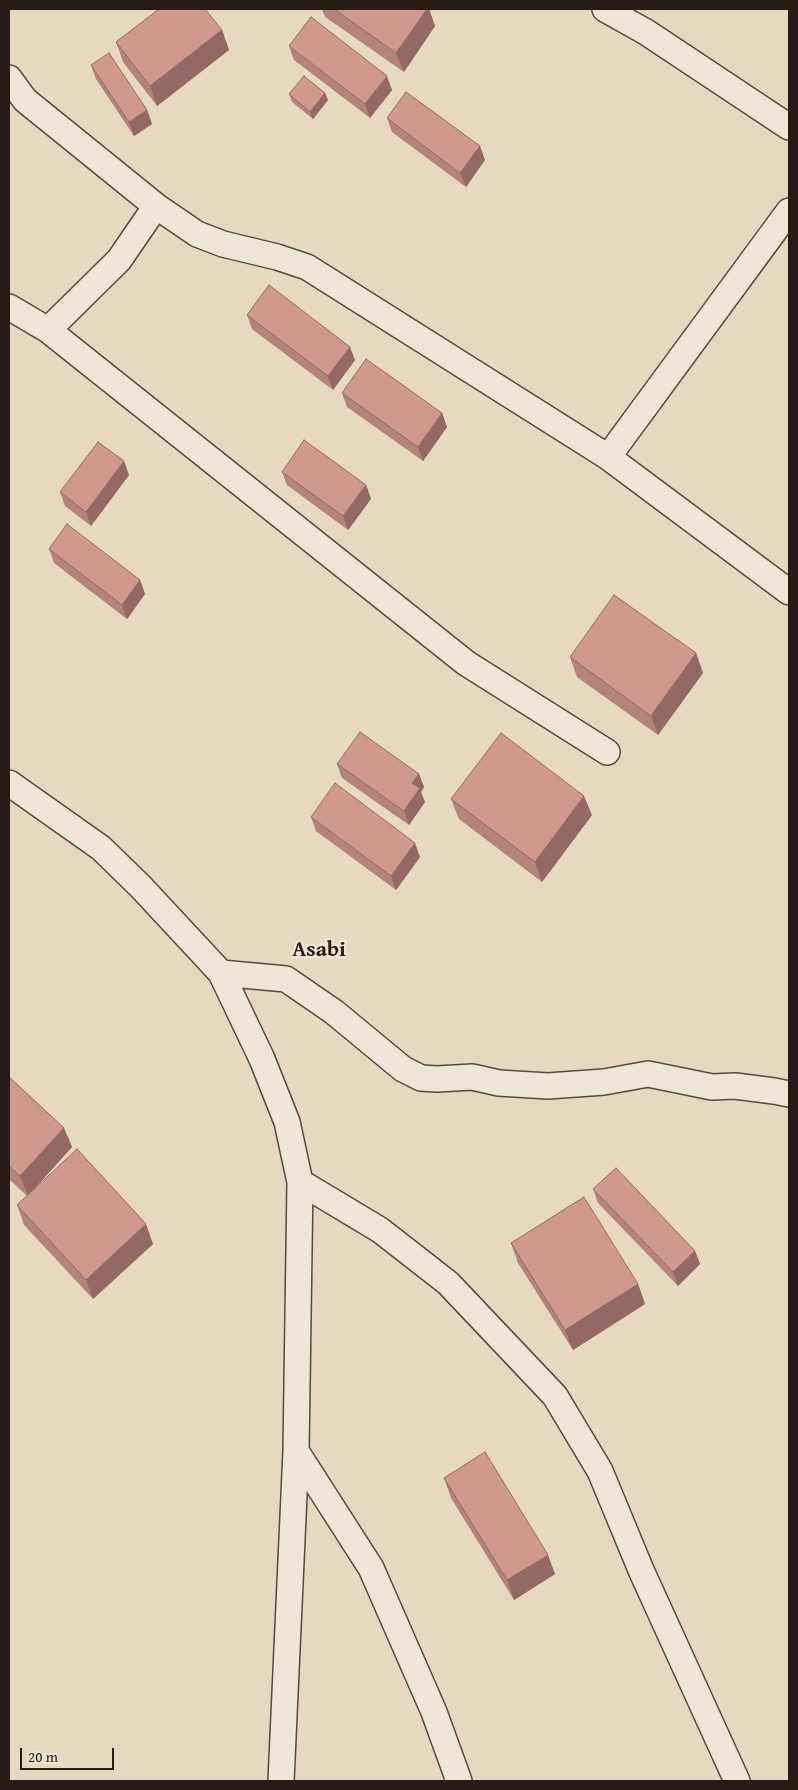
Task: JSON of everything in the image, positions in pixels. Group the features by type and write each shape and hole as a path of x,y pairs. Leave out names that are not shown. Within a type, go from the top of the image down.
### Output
{"street":[{"path":"605,9 646,32 789,127"},
{"path":"9,78 25,100 156,206 197,234 223,244 277,257 308,267 608,457 789,592"},
{"path":"48,330 119,260 156,206"},
{"path":"608,457 789,211"},
{"path":"9,307 48,330 466,663 608,752"},
{"path":"10,785 101,848 147,893 221,973 262,1059 287,1122 300,1182 296,1451 280,1781"},
{"path":"221,973 286,979 334,1012 403,1070 421,1078 472,1077 499,1083 548,1086 604,1082 648,1074 712,1087 735,1086 789,1094"},
{"path":"300,1182 380,1230 448,1283 555,1396 600,1471 641,1570 736,1781"},
{"path":"296,1451 371,1568 434,1712 459,1781"}],"building":[{"path":"159,9 205,9 222,30 150,86 116,42"},
{"path":"334,9 427,9 396,53"},
{"path":"311,17 387,76 365,104 289,46"},
{"path":"109,53 147,110 129,122 91,65"},
{"path":"304,76 325,93 310,112 289,94"},
{"path":"406,92 480,146 460,173 387,118"},
{"path":"269,285 350,347 328,376 247,315"},
{"path":"366,359 442,413 418,447 342,393"},
{"path":"304,440 366,485 343,516 282,472"},
{"path":"98,442 124,461 86,512 60,492"},
{"path":"67,524 140,580 122,605 49,549"},
{"path":"614,595 696,653 651,716 570,657"},
{"path":"360,732 419,774 412,783 420,788 404,811 337,764"},
{"path":"501,733 584,796 535,862 451,799"},
{"path":"335,783 415,843 391,876 311,817"},
{"path":"9,1077 64,1128 20,1176 9,1166"},
{"path":"77,1149 146,1224 86,1280 17,1205"},
{"path":"616,1168 695,1251 673,1272 593,1189"},
{"path":"584,1197 638,1284 565,1330 511,1243"},
{"path":"485,1452 548,1555 507,1580 444,1478"}],"district":[{"name":"Asabi","path":"319,950"}]}
